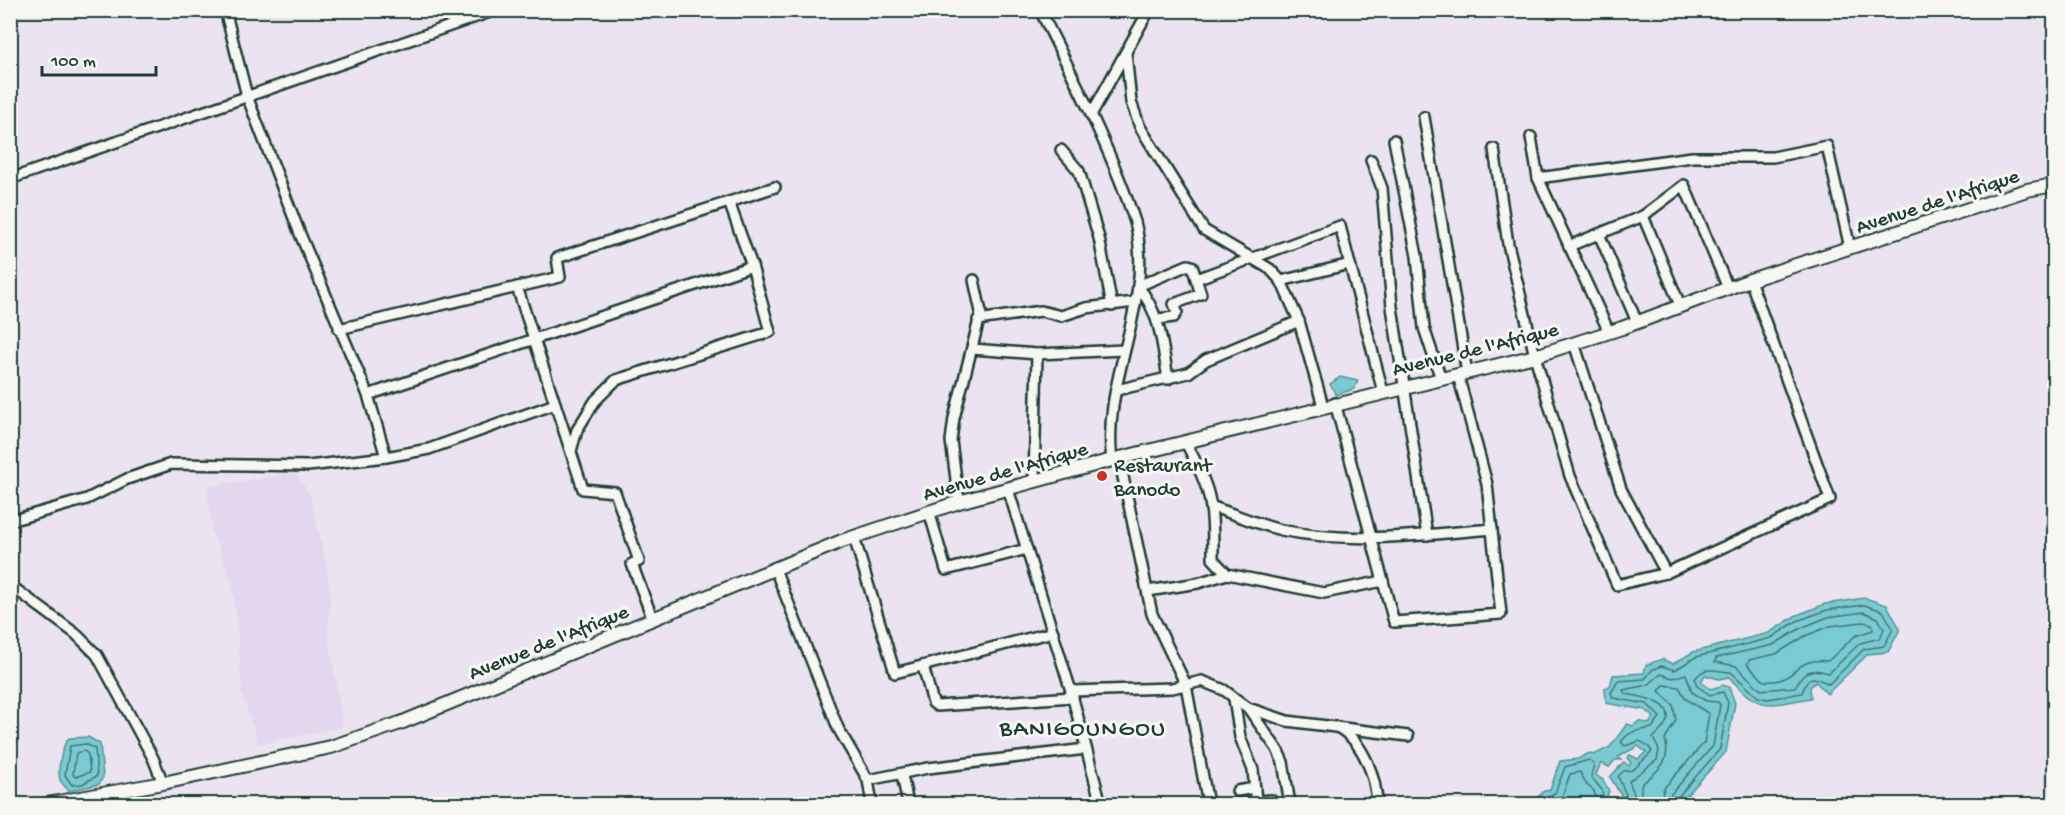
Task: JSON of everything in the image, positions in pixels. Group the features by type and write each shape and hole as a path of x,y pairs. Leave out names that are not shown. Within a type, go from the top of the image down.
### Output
{"main road":[{"name":"Avenue de l'Afrique","path":"47,804 97,800 163,783 331,747 403,722 854,537 929,511 1115,459 1329,404 1534,356 1609,332 1750,280 2027,190 2055,185"}],"street":[{"path":"225,10 247,96 339,329 368,395 386,458"},
{"path":"10,179 496,10"},
{"path":"1040,10 1091,115 1135,224 1139,250 1138,286 1108,434 1152,614 1186,685 1208,804"},
{"path":"1091,115 1149,10"},
{"path":"1126,53 1131,102 1140,127 1204,230 1270,269 1281,281 1299,321 1329,404 1372,539 1394,622 1501,614 1487,484 1462,374 1424,117"},
{"path":"1531,137 1538,178 1609,332"},
{"path":"1394,140 1416,247 1424,328 1441,379"},
{"path":"1538,178 1692,158 1773,157 1827,146 1850,248"},
{"path":"1494,149 1508,244 1534,356 1570,476 1617,585 1666,573 1830,499 1750,280"},
{"path":"1061,150 1079,171 1099,238 1112,306"},
{"path":"1371,160 1382,188 1392,307 1427,535"},
{"path":"1569,246 1643,216 1684,184 1728,288"},
{"path":"339,329 560,277 557,258 776,187"},
{"path":"570,452 577,430 595,401 616,380 770,332 752,266 729,202"},
{"path":"1643,216 1680,305"},
{"path":"1196,279 1340,226 1383,392"},
{"path":"1599,234 1637,321"},
{"path":"1281,281 1350,264"},
{"path":"1138,286 1188,265 1192,266 1201,294 1174,304 1177,312 1174,316 1158,319"},
{"path":"368,395 752,266"},
{"path":"959,502 951,441 954,417 981,312 974,279"},
{"path":"1138,286 1151,302 1158,319 1168,378"},
{"path":"517,287 582,489 615,492 639,561 632,564 653,620"},
{"path":"978,320 1041,310 1061,316 1086,308 1135,302"},
{"path":"1117,390 1188,373 1206,360 1299,321"},
{"path":"1574,343 1621,489 1666,573"},
{"path":"972,349 1037,354 1124,350"},
{"path":"1034,481 1037,354"},
{"path":"10,520 87,499 127,479 171,464 308,466 386,458 429,449 555,404"},
{"path":"1185,441 1208,485 1213,507 1213,559 1227,574"},
{"path":"1008,489 1072,694 1101,804"},
{"path":"1213,507 1286,531 1372,539 1492,529"},
{"path":"929,511 945,570 1027,549"},
{"path":"854,537 895,673 1053,632"},
{"path":"775,569 838,729 868,780 872,804"},
{"path":"1148,591 1198,583 1227,574 1324,593 1383,581"},
{"path":"10,585 76,634 97,655 153,759 163,783"},
{"path":"923,666 930,698 936,706 1172,688 1202,681 1215,684 1248,708 1287,721 1408,736"},
{"path":"1234,699 1240,737 1253,770 1256,801 1271,800"},
{"path":"1248,708 1277,749 1283,762 1290,804"},
{"path":"1332,725 1350,735 1362,752 1376,784 1377,804"},
{"path":"868,780 928,768 1086,750"},
{"path":"902,775 908,804"},
{"path":"1237,791 1255,788"}],"shaded area":[{"path":"296,473 310,495 325,559 331,594 328,632 343,727 259,744 242,695 237,621 231,580 212,531 207,486"}],"water":[{"path":"1340,377 1358,381 1354,389 1336,395 1330,384"},
{"path":"1865,598 1887,605 1900,629 1888,652 1868,654 1827,694 1816,682 1810,687 1811,698 1784,703 1765,704 1749,696 1729,677 1719,679 1705,675 1701,682 1711,689 1723,685 1729,687 1735,703 1726,752 1679,804 1536,804 1535,800 1544,791 1550,790 1560,761 1578,759 1589,753 1594,755 1610,747 1627,724 1633,726 1639,721 1649,724 1654,717 1645,710 1606,703 1605,688 1610,686 1613,675 1644,673 1646,665 1662,659 1673,664 1693,652 1769,633 1795,616 1825,604","holes":["1638,746 1646,752 1638,759 1630,755 1627,758 1631,763 1629,766 1624,762 1610,777 1621,795 1617,799 1607,796 1609,791 1603,780 1596,775 1601,763 1609,767 1615,760 1621,760 1618,757"]},
{"path":"88,737 100,744 103,777 99,784 69,791 59,776 64,746 69,738"}],"place":[{"name":"Restaurant Banodo","path":"1102,476"}],"district":[{"name":"BANIGOUNGOU","path":"1083,727"}]}
